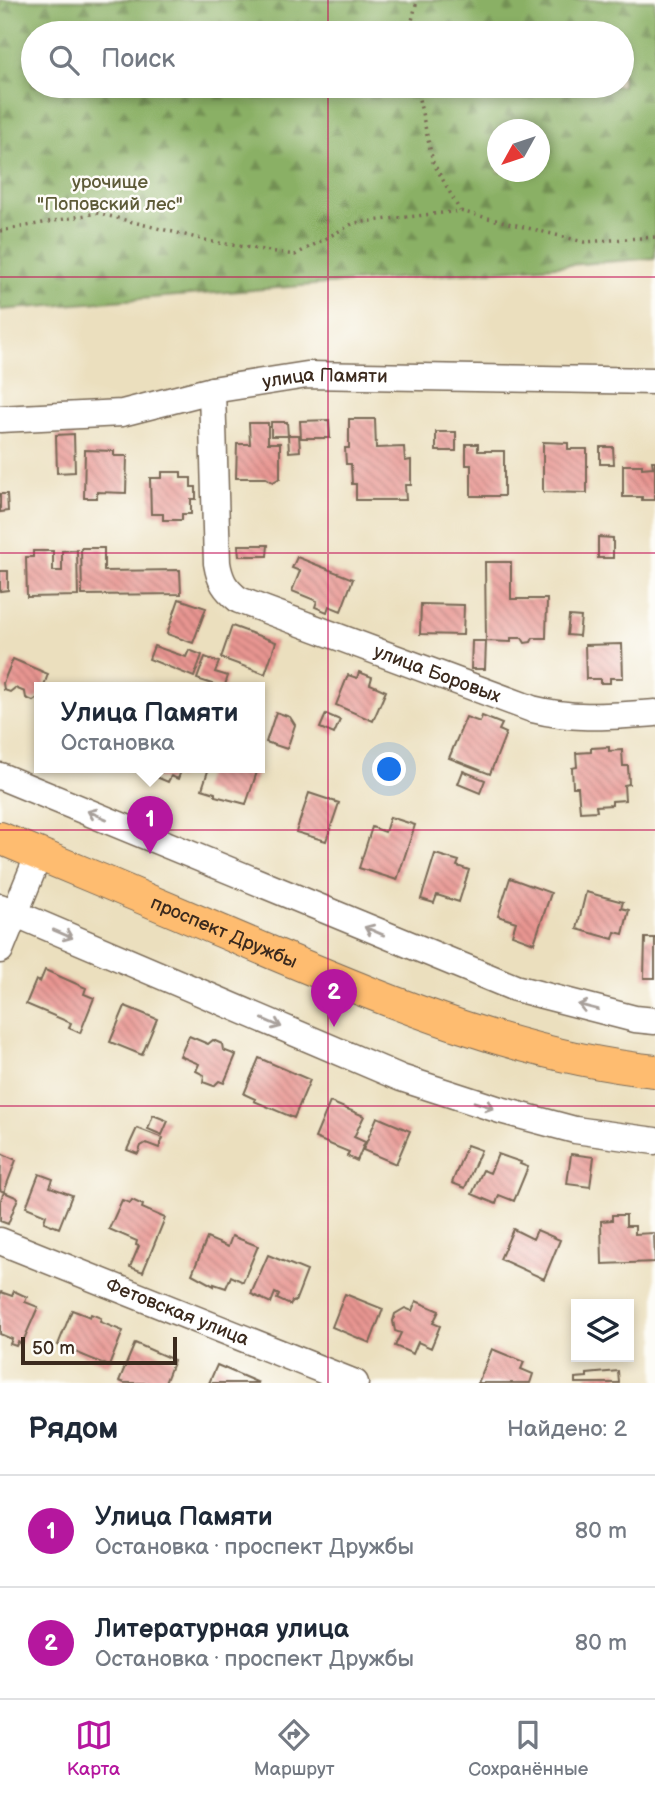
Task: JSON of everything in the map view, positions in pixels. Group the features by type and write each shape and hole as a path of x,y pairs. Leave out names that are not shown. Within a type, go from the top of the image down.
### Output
{"main road":[{"name":"проспект Дружбы","path":"0,838 368,993 532,1048 616,1067 655,1071"}],"street":[{"name":"улица Памяти","path":"0,419 122,413 212,390 307,375 655,381"},
{"name":"улица Боровых","path":"212,390 218,564 220,578 228,592 251,606 532,709 562,716 655,713"},
{"path":"0,776 515,988 623,1016 655,1021"},
{"path":"0,950 8,910 39,854"},
{"path":"8,910 401,1078 500,1110 575,1130 655,1141"},
{"name":"Фетовская улица","path":"0,1241 355,1383"}],"path":[{"path":"412,21 417,0"},
{"path":"419,98 433,162 460,211"},
{"path":"0,231 97,213 213,242 295,255 354,223 460,211 584,242 655,237"}],"green space":[{"name":"урочище \"Поповский лес\"","path":"0,0 655,0 655,258 0,310"}],"building":[{"path":"349,419 375,419 376,448 404,447 405,461 411,460 411,485 405,485 406,500 356,500 356,484 352,484 351,464 346,464"},
{"path":"329,420 330,438 301,438 300,421"},
{"path":"271,422 287,422 288,436 271,436"},
{"path":"249,423 268,423 268,443 280,443 280,478 273,482 266,478 236,478 237,444 250,444"},
{"path":"436,432 456,432 456,451 436,451"},
{"path":"74,434 75,472 57,473 56,435"},
{"path":"288,435 299,435 300,451 289,452"},
{"path":"543,442 568,443 568,449 587,449 587,493 543,492"},
{"path":"466,444 478,444 478,451 504,451 504,496 471,496 471,465 466,465"},
{"path":"600,447 613,447 614,464 600,464"},
{"path":"85,450 114,451 114,456 127,456 126,493 97,492 97,498 84,498"},
{"path":"652,461 655,461 655,500 623,497 623,465 653,467"},
{"path":"162,472 181,472 181,478 191,478 191,487 196,487 196,499 191,499 191,514 182,514 182,520 163,520 163,514 151,514 150,478 162,478"},
{"path":"0,494 7,494 8,511 0,512"},
{"path":"598,537 613,538 613,558 598,558"},
{"path":"238,545 268,545 267,556 239,556"},
{"path":"81,548 104,548 104,571 180,570 181,594 82,595"},
{"path":"77,550 78,596 27,597 26,557 33,557 33,551 53,551 53,571 62,571 62,551"},
{"path":"297,557 353,579 341,611 329,606 327,612 315,607 317,601 292,591 300,571 292,568"},
{"path":"485,562 511,562 511,599 547,599 546,638 533,638 531,642 525,643 522,638 511,638 511,642 486,641"},
{"path":"0,571 8,571 8,590 0,591"},
{"path":"179,599 206,608 193,643 167,634"},
{"path":"421,604 464,605 463,635 420,634"},
{"path":"569,616 581,617 579,636 567,635"},
{"path":"232,626 276,642 265,674 221,658"},
{"path":"472,641 486,641 485,669 471,669"},
{"path":"622,644 623,678 610,678 610,683 600,683 600,679 586,679 585,645"},
{"path":"154,646 186,657 189,650 202,655 194,677 149,659"},
{"path":"205,657 219,662 215,672 228,676 226,682 197,679"},
{"path":"13,659 48,674 45,682 34,682 33,701 26,698 25,692 15,688 10,692 4,690 3,683"},
{"path":"359,672 372,677 370,684 386,691 373,721 336,705 348,675 357,678"},
{"path":"276,712 290,717 295,725 287,749 266,742"},
{"path":"326,714 340,720 334,734 320,728"},
{"path":"482,716 502,724 499,730 506,733 490,774 449,758 466,717 480,722"},
{"path":"609,747 609,751 622,750 623,766 628,766 629,784 624,785 625,800 612,801 612,805 596,806 597,811 580,812 578,787 573,787 572,768 577,767 576,753 591,752 591,748"},
{"path":"463,771 485,780 480,793 458,784"},
{"path":"155,773 180,773 178,779 171,776 168,782 154,776"},
{"path":"207,773 257,773 246,804 215,796 215,793 202,789"},
{"path":"309,793 339,803 326,841 296,832"},
{"path":"390,817 415,825 397,880 359,868 372,827 385,832"},
{"path":"435,854 459,861 457,866 469,870 459,902 437,895 434,903 421,899"},
{"path":"510,878 551,893 534,943 512,935 516,922 498,916"},
{"path":"586,892 623,902 621,908 629,910 623,934 615,932 613,939 577,929"},
{"path":"645,938 655,938 655,978 644,978"},
{"path":"45,970 86,988 84,994 94,998 80,1033 69,1028 71,1023 26,1004 36,980 40,982"},
{"path":"125,1006 157,1019 142,1055 110,1042"},
{"path":"189,1036 208,1044 213,1040 222,1044 223,1050 236,1055 224,1083 219,1081 214,1086 203,1082 204,1075 196,1071 199,1064 180,1056"},
{"path":"259,1058 310,1080 294,1118 244,1094"},
{"path":"330,1102 364,1116 354,1137 365,1142 357,1161 347,1156 349,1152 315,1138"},
{"path":"153,1115 168,1121 162,1135 148,1129"},
{"path":"377,1117 410,1131 396,1164 363,1150"},
{"path":"137,1128 163,1138 159,1148 146,1143 141,1146 138,1154 127,1150"},
{"path":"467,1145 481,1150 465,1188 452,1183"},
{"path":"1,1153 16,1160 4,1192 0,1190"},
{"path":"498,1154 528,1167 514,1201 499,1195 496,1204 472,1194 483,1170 490,1173"},
{"path":"571,1154 594,1157 590,1187 567,1184"},
{"path":"39,1174 53,1179 50,1187 72,1195 59,1228 44,1222 46,1215 26,1207"},
{"path":"4,1192 18,1198 8,1224 0,1221 0,1202"},
{"path":"122,1200 130,1203 132,1200 143,1205 142,1208 165,1218 143,1272 130,1267 139,1246 136,1245 137,1241 109,1229"},
{"path":"612,1215 626,1215 626,1226 635,1226 635,1234 654,1233 655,1262 602,1264 601,1221 612,1220"},
{"path":"513,1229 533,1239 537,1230 560,1240 544,1279 500,1259"},
{"path":"232,1236 258,1246 243,1282 231,1276 226,1288 214,1286 192,1274 207,1238 228,1247"},
{"path":"268,1255 307,1271 295,1302 292,1301 290,1305 277,1299 279,1295 275,1293 271,1303 251,1294"},
{"path":"14,1291 27,1297 25,1302 38,1307 22,1344 18,1342 16,1346 10,1344 12,1339 0,1334 0,1295 1,1292 12,1296"},
{"path":"345,1294 383,1309 370,1343 332,1327"},
{"path":"416,1301 439,1311 433,1323 440,1326 431,1348 418,1342 413,1354 395,1346 401,1333 395,1331 393,1321 395,1314 405,1308 412,1311"},
{"path":"72,1310 101,1318 100,1322 123,1331 109,1366 58,1345"},
{"path":"135,1343 174,1360 165,1383 119,1381"},
{"path":"492,1349 524,1362 521,1369 533,1374 530,1383 478,1383"},
{"path":"217,1365 259,1383 209,1383"},
{"path":"618,1371 619,1383 575,1383 575,1378 587,1377 587,1374"}],"place":[{"name":"Улица Памяти","path":"150,854"},
{"name":"Литературная улица","path":"334,1027"}]}
